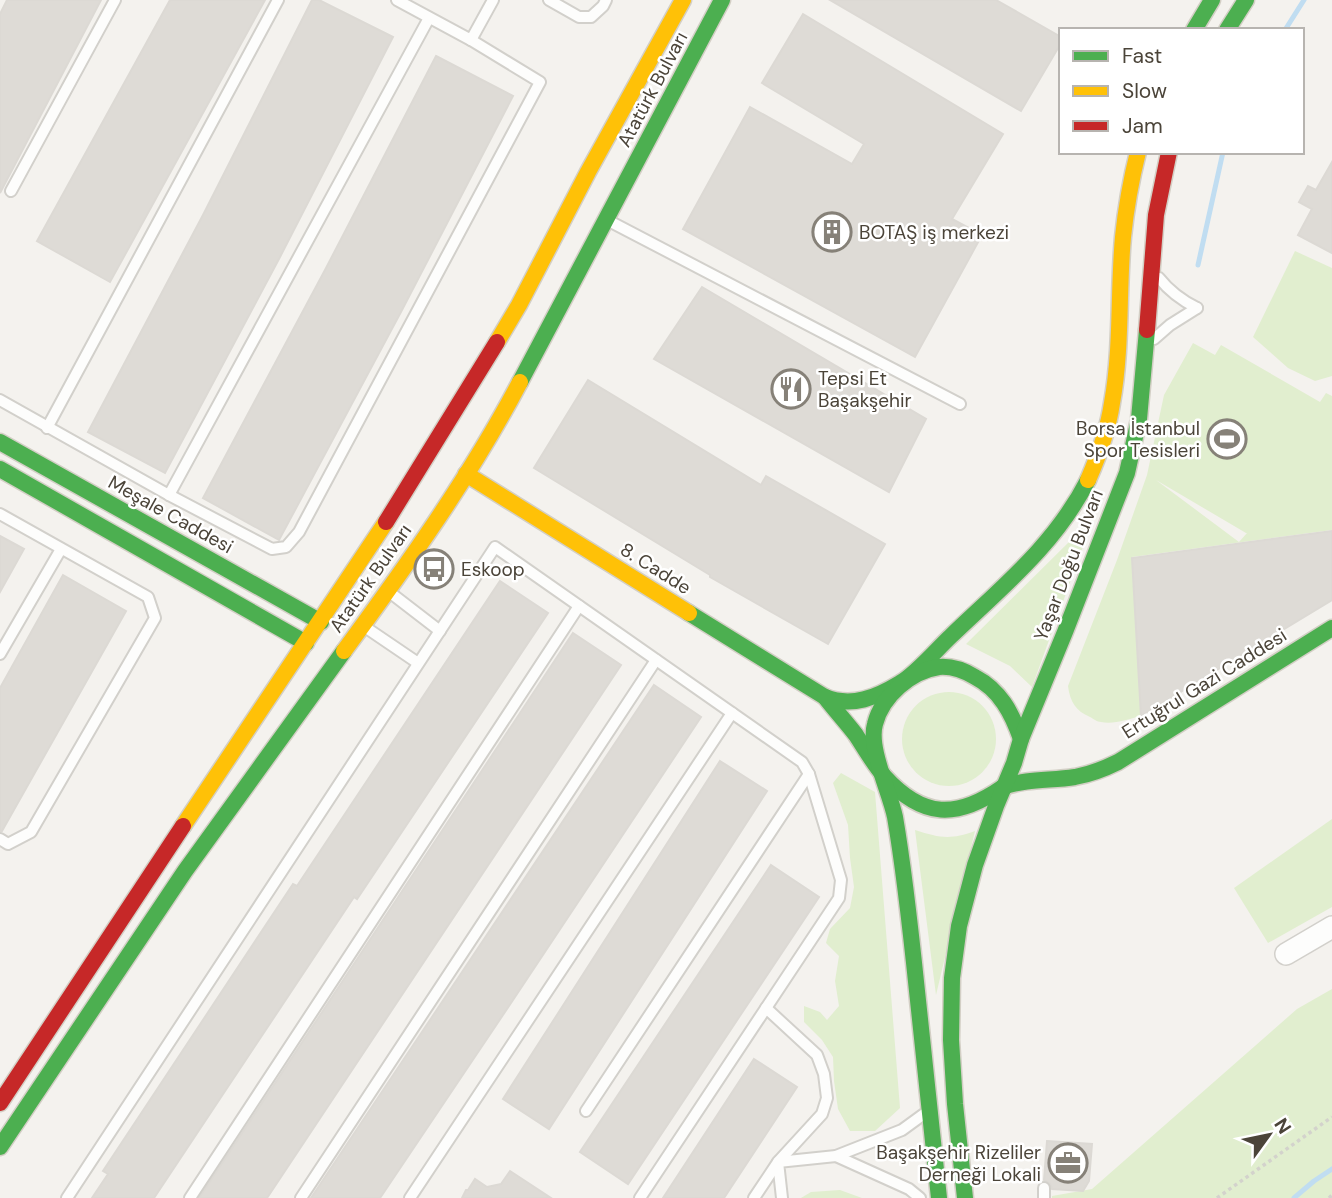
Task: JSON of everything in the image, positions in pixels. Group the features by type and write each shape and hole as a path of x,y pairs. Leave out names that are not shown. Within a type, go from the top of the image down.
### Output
{"main road":[{"name":"Atatürk Bulvarı","path":"0,1103 306,643 325,635 369,549 512,317 682,0"},
{"name":"Atatürk Bulvarı","path":"0,1147 185,871 388,591 466,474 517,388 722,0"},
{"path":"1195,28 1212,0"},
{"path":"1228,28 1246,0"},
{"name":"Yaşar Doğu Bulvarı","path":"939,1198 905,877 894,813 876,751 875,724 888,698 904,681 1035,556 1057,531 1078,501 1099,457 1109,425 1115,385 1122,242 1138,154"},
{"name":"Yaşar Doğu Bulvarı","path":"965,1198 952,1072 951,992 956,944 967,893 1003,787 1127,473 1139,419 1156,215 1169,154"},
{"name":"Meşale Caddesi","path":"0,442 325,635"},
{"path":"0,469 306,643"},
{"name":"8. Cadde","path":"466,474 825,697"},
{"name":"Ertuğrul Gazi Caddesi","path":"1003,787 1021,781 1075,777 1097,772 1118,762 1332,628"},
{"path":"325,635 333,666"},
{"name":"Yaşar Doğu Bulvarı","path":"825,697 852,702 878,694 926,671 940,667 951,668 985,682 998,694 1013,717 1021,739"},
{"path":"825,697 884,775 906,797 922,807 939,811 968,807 1003,787"},
{"path":"1021,739 1031,754"},
{"path":"1048,764 1097,772"},
{"path":"7,1162 141,964 185,871"},
{"path":"51,997 124,914"}],"street":[{"path":"1286,954 1332,927"}],"lane":[{"path":"10,191 115,0"},
{"path":"47,428 278,0"},
{"path":"0,400 169,495 272,549 286,547 299,532 540,82 429,18 417,5 397,0"},
{"path":"471,40 494,0"},
{"path":"549,0 579,17 591,17 607,0"},
{"path":"169,495 429,18"},
{"path":"607,220 960,404"},
{"path":"1146,348 1170,325 1198,308 1180,300 1152,269"},
{"path":"0,514 148,597 155,618 31,832 8,844 0,839"},
{"path":"67,1198 495,547 802,762 809,774 841,880 839,898 640,1198"},
{"path":"0,654 61,549"},
{"path":"388,591 440,631"},
{"path":"190,1198 579,606"},
{"path":"362,626 418,663"},
{"path":"301,1198 656,660"},
{"path":"410,1198 732,713"},
{"path":"586,1111 809,774"},
{"path":"754,1198 778,1162 822,1114 827,1098 824,1074 817,1055 766,1008"},
{"path":"778,1162 836,1156 902,1130 929,1110"},
{"path":"836,1156 909,1189 920,1198"},
{"path":"778,1162 782,1198"}],"path":[{"path":"1217,1198 1332,1117"}],"green space":[{"path":"1295,251 1332,268 1332,376 1315,381 1288,368 1253,337"},
{"path":"1193,343 1215,355 1221,345 1320,402 1326,393 1332,396 1332,530 1132,557 1141,716 1116,722 1100,722 1077,709 1070,697 1068,686 1147,475 1164,395","holes":["1156,480 1247,533 1239,542"]},
{"path":"1100,500 1032,687 1010,666 966,644 1075,536"},
{"path":"949,692 967,695 982,706 993,721 996,739 993,757 982,772 967,783 949,786 931,783 916,772 905,757 902,739 905,721 916,706 931,695"},
{"path":"841,773 875,792 900,1108 875,1131 850,1131 838,1109 833,1057 822,1040 804,1022 804,1006 820,1012 827,1020 839,1006 835,981 839,956 826,943 830,929 850,908 854,887 848,825 833,783"},
{"path":"1332,819 1332,907 1268,943 1234,888"},
{"path":"915,830 945,837 975,831 936,995"},
{"path":"1332,989 1332,1198 1052,1198 1092,1189 1297,1009"},
{"path":"840,1190 862,1198 801,1198 811,1192"}],"building":[{"path":"7,0 101,0 0,193 0,14"},
{"path":"170,0 265,0 110,282 37,241"},
{"path":"312,0 319,0 393,37 165,473 88,432 203,215"},
{"path":"830,0 996,0 1059,36 1059,46 1021,111"},
{"name":"BOTAŞ iş merkezi","path":"803,14 1003,134 952,219 982,235 915,357 683,229 750,107 852,164 864,144 762,83"},
{"path":"436,56 513,96 279,540 203,498"},
{"path":"1332,162 1332,253 1298,235 1312,209 1299,202 1308,186 1316,190"},
{"name":"Tepsi Et Başakşehir","path":"702,287 926,419 889,492 654,359"},
{"path":"588,380 761,485 766,476 885,544 828,644 710,577 534,468"},
{"path":"1332,531 1332,600 1141,716 1132,558"},
{"path":"0,536 24,549 0,592"},
{"path":"63,575 126,611 0,831 0,688"},
{"path":"500,581 548,613 357,899 354,897 154,1198 92,1198 108,1174 103,1171 293,884 297,886"},
{"path":"573,633 621,665 267,1198 199,1198"},
{"path":"654,685 701,717 511,1003 380,1198 311,1198"},
{"path":"720,761 767,791 549,1129 503,1099"},
{"path":"771,865 819,897 628,1184 580,1152"},
{"path":"754,1059 797,1087 724,1198 663,1198"},
{"name":"Başakşehir Rizeliler Derneği Lokali","path":"1047,1141 1092,1144 1089,1181 1083,1191 1052,1189 1044,1180"},
{"path":"510,1171 551,1198 462,1198 475,1179 487,1187 501,1184"}],"waterway":[{"path":"1286,28 1304,0"},
{"path":"1198,265 1223,154"},
{"path":"1294,1198 1332,1169"}],"traffic: fast":[{"path":"520,382 722,0"},
{"path":"1195,28 1212,0"},
{"path":"1228,28 1246,0"},
{"path":"965,1198 951,1040 952,978 959,926 975,865 996,806 1127,473 1139,419 1147,330"},
{"path":"0,442 321,622"},
{"path":"0,469 306,643"},
{"path":"689,613 825,697 845,701 864,699 891,688 913,674 1026,564 1060,525 1088,480"},
{"path":"1003,787 1075,777 1113,765 1332,628"},
{"path":"0,1147 185,871 344,651"},
{"path":"939,1198 905,882 895,817 874,745 875,724 884,704 899,686 928,669 948,667 984,682 998,695 1014,720 1021,739"},
{"path":"825,697 884,776 913,800 927,807 955,809 970,805 1003,787"}],"traffic: slow":[{"path":"497,342 683,0"},
{"path":"1088,480 1103,442 1112,403 1117,362 1123,237 1138,154"},
{"path":"344,651 459,486 520,382"},
{"path":"466,474 689,613"},
{"path":"183,826 386,522"}],"traffic: jam":[{"path":"1147,330 1156,215 1169,154"},
{"path":"386,522 497,342"},
{"path":"0,1103 183,826"}],"place":[{"name":"BOTAŞ iş merkezi","path":"832,232"},
{"name":"Tepsi Et Başakşehir","path":"791,389"},
{"name":"Borsa İstanbul Spor Tesisleri","path":"1227,439"},
{"name":"Eskoop","path":"434,569"},
{"name":"Başakşehir Rizeliler Derneği Lokali","path":"1068,1163"}]}
